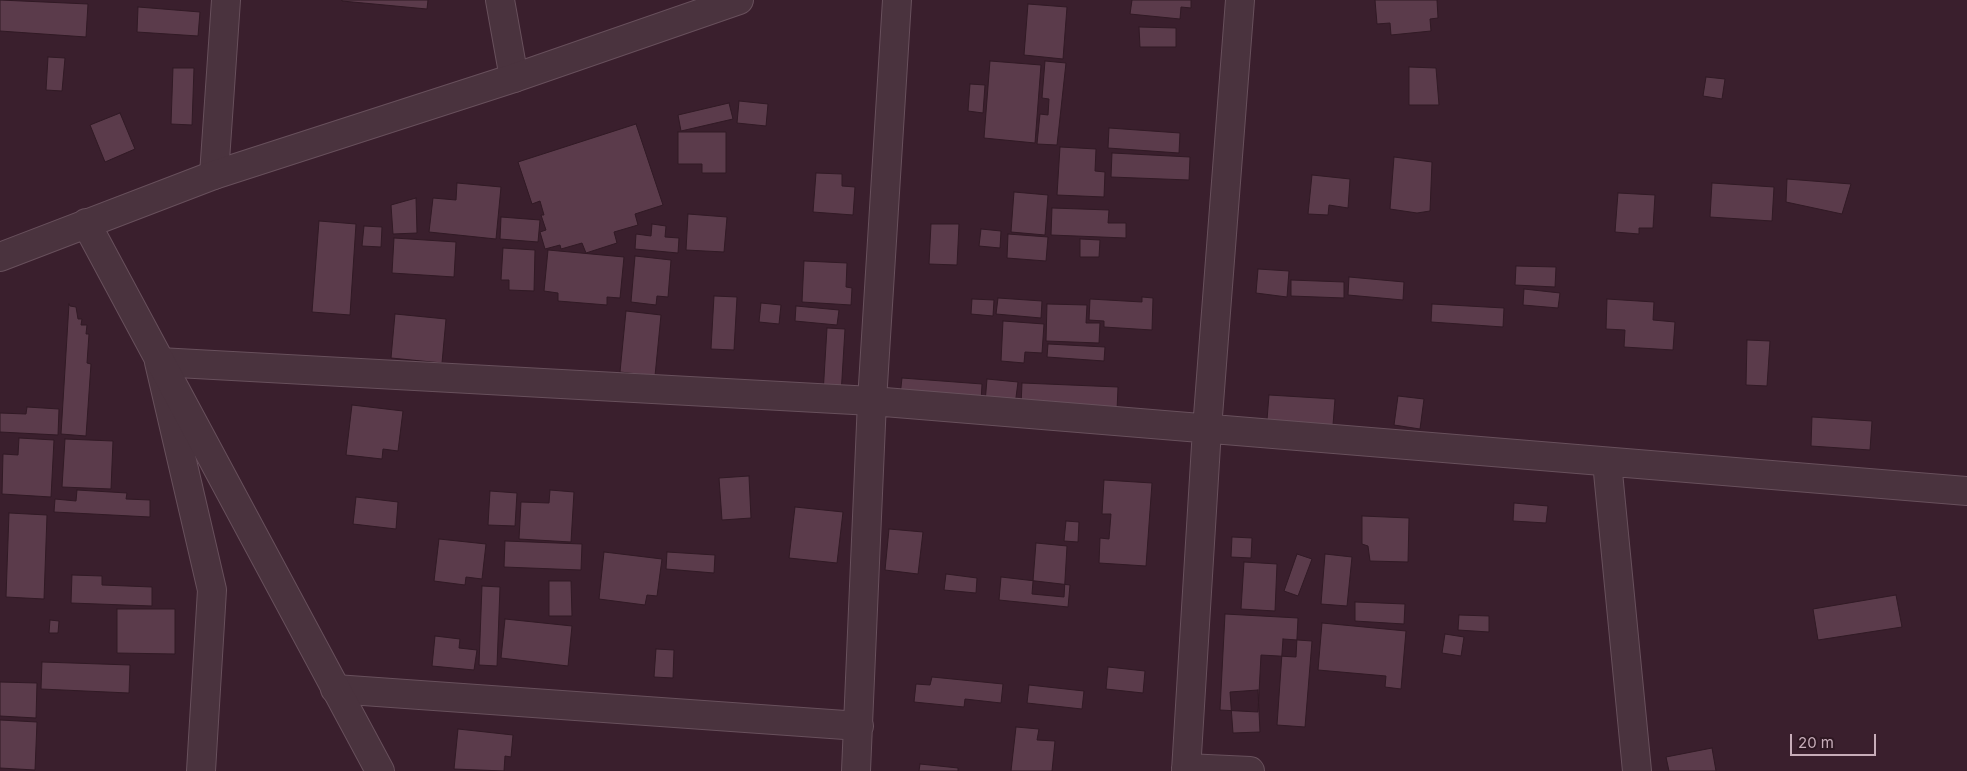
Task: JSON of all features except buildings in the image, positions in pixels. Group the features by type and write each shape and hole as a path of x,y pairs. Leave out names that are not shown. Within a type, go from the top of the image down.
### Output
{"street":[{"path":"214,175 226,0"},
{"path":"500,0 514,78"},
{"path":"0,257 214,175 514,78 739,0"},
{"path":"856,771 872,401 897,0"},
{"path":"1240,0 1207,429 1186,770 1250,771"},
{"path":"86,223 380,771"},
{"path":"159,362 872,401 1967,491"},
{"path":"159,362 212,590 201,771"},
{"path":"1606,462 1637,771"},
{"path":"335,690 859,726"}]}
